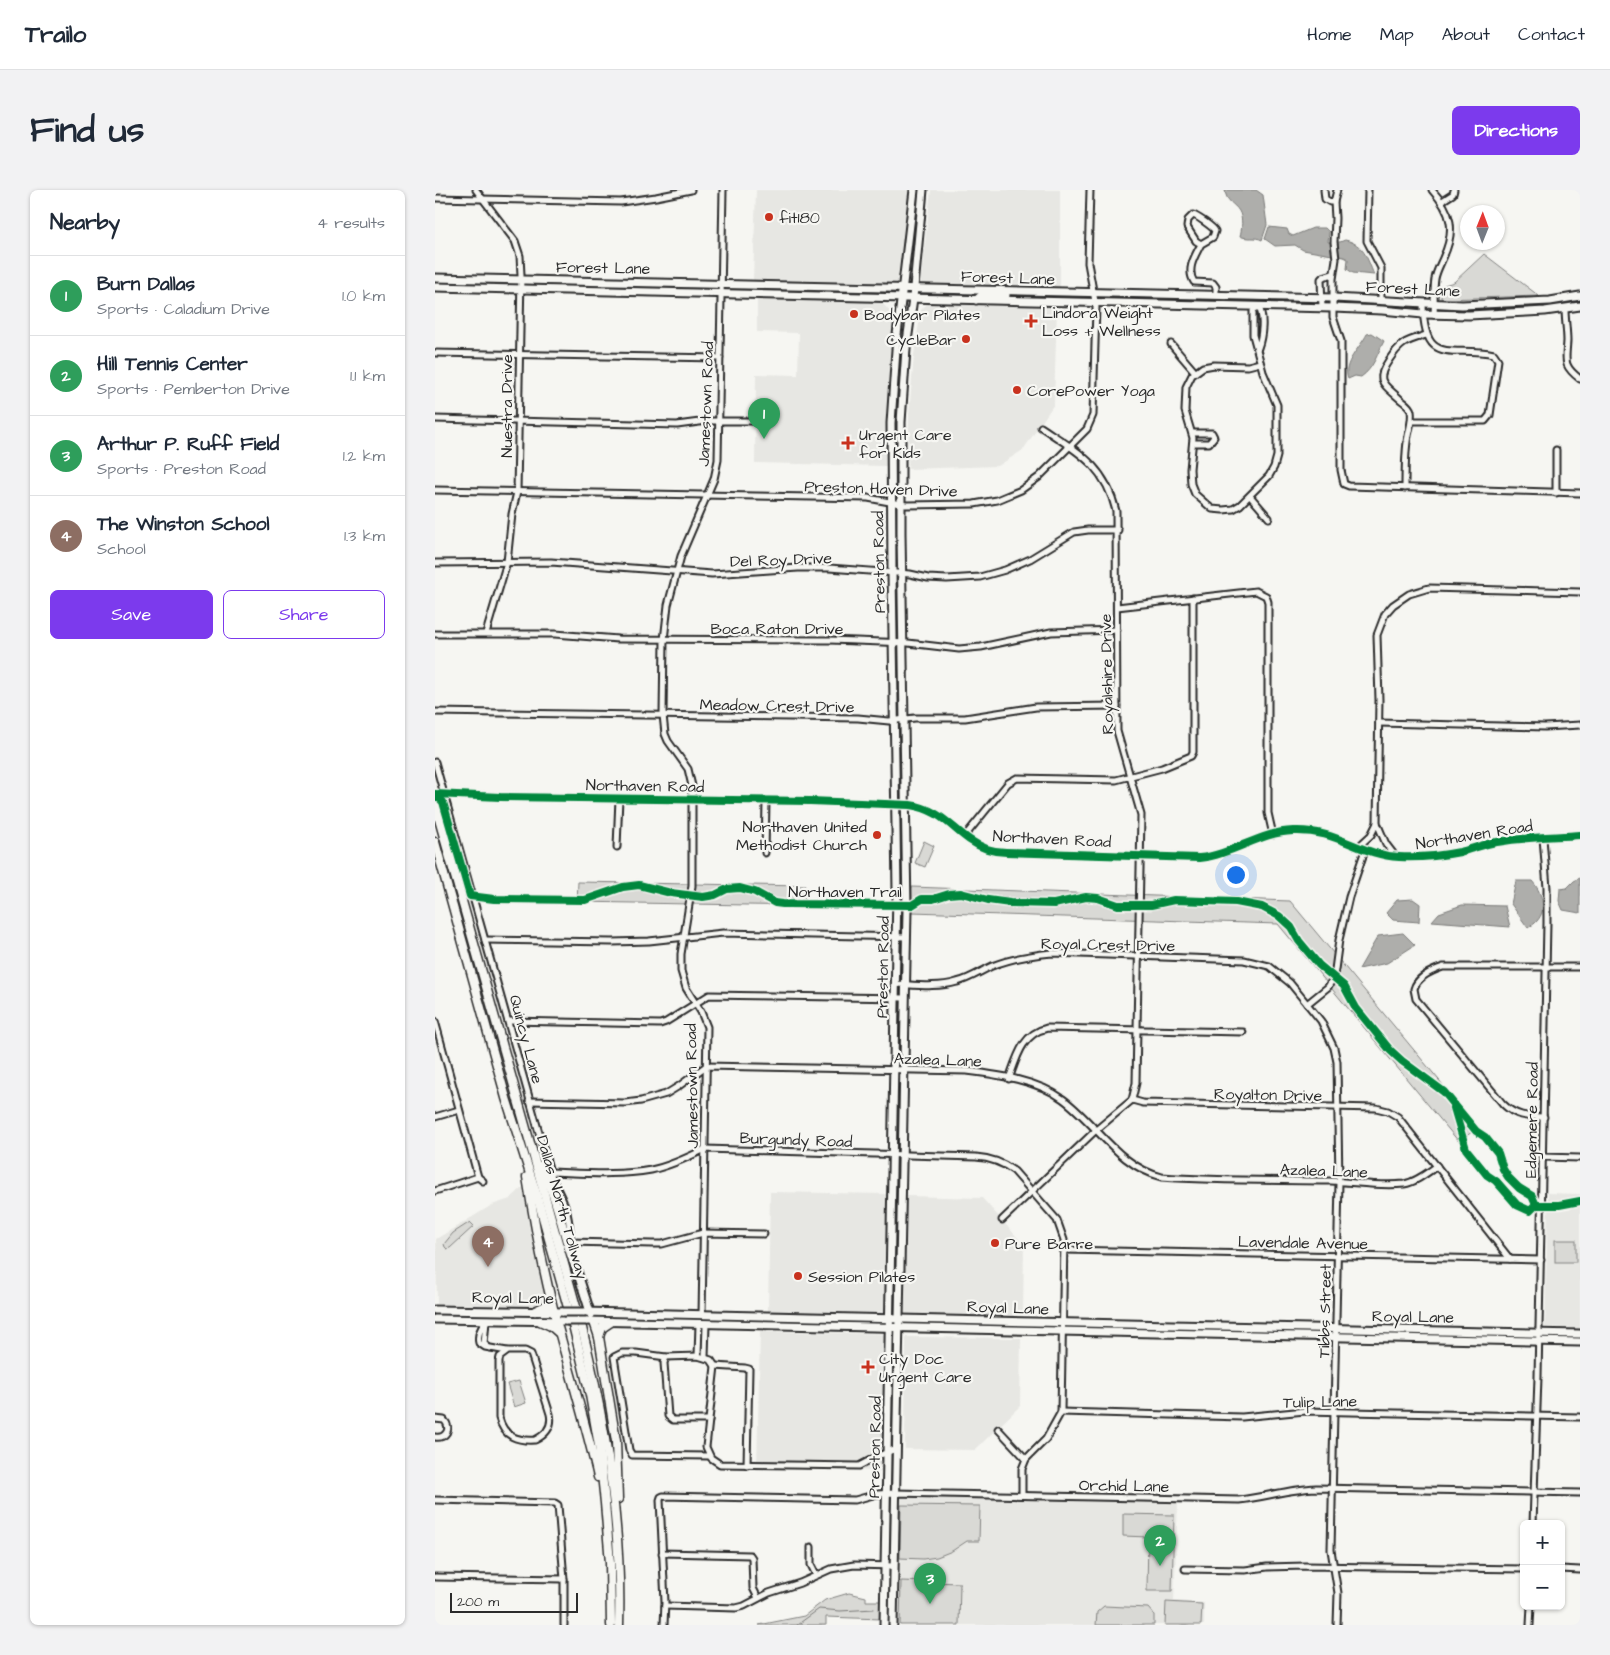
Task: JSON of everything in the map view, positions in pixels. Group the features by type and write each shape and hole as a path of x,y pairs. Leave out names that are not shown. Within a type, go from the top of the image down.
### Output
{"highway":[{"name":"Dallas North Tollway","path":"435,805 580,1318 594,1376 606,1442 618,1534 619,1625"},
{"name":"Dallas North Tollway","path":"435,842 506,1098 537,1196 585,1371 597,1439 605,1503 610,1563 611,1625"},
{"path":"533,1153 555,1200 562,1220 568,1249 576,1268"},
{"path":"524,1155 535,1228 549,1295 583,1415 605,1503"},
{"path":"535,1311 546,1306 549,1295"},
{"path":"540,1321 551,1326 560,1335"},
{"path":"590,1322 599,1337 616,1441 618,1534"},
{"path":"599,1337 602,1328 611,1322"}],"main road":[{"name":"Preston Road","path":"884,1625 897,937 891,423 913,190"},
{"name":"Preston Road","path":"893,1625 907,892 901,573 901,422 923,190"},
{"path":"910,218 920,218"},
{"name":"Forest Lane","path":"435,278 1381,299 1423,304 1435,300 1462,305 1551,301 1580,296"},
{"path":"465,278 465,288"},
{"path":"632,281 632,291"},
{"path":"767,284 767,294"},
{"path":"841,286 841,296"},
{"name":"Forest Lane","path":"435,287 1333,308 1434,315 1552,310 1580,306"},
{"path":"976,300 982,295 1009,295 1013,290"},
{"path":"1013,301 1019,296 1048,296 1055,292"},
{"path":"1158,304 1159,294"},
{"path":"1258,306 1259,296"},
{"path":"1551,301 1552,310"},
{"path":"895,369 905,369"},
{"path":"891,423 901,422"},
{"path":"891,466 901,466"},
{"path":"897,891 907,892"},
{"path":"892,1198 900,1199"},
{"path":"891,1236 900,1234"},
{"name":"Quincy Lane","path":"576,1268 590,1322"},
{"path":"435,1319 436,1310"},
{"name":"Royal Lane","path":"436,1310 1336,1328 1437,1331 1539,1337 1580,1342"},
{"path":"486,1321 487,1311"},
{"path":"702,1315 702,1324"},
{"path":"746,1316 746,1325"},
{"path":"804,1317 804,1326"},
{"path":"826,1327 827,1317"},
{"name":"Royal Lane","path":"435,1319 1437,1340 1580,1334"},
{"path":"1193,1325 1193,1334"},
{"path":"1437,1331 1437,1340"},
{"path":"889,1407 897,1408"}],"street":[{"name":"Nuestra Drive","path":"476,190 517,245 520,256 521,280 517,492 512,514 507,562 486,633"},
{"path":"656,190 656,197"},
{"path":"435,198 621,202 691,190"},
{"name":"Jamestown Road","path":"702,1315 707,1027 686,988 681,971 681,954 692,886 693,799 691,777 684,762 665,734 663,716 664,640 668,605 676,572 687,540 714,479 717,465 723,190"},
{"name":"Preston Haven Drive","path":"435,490 868,498 901,504 975,504 997,500 1021,490 1033,482 1070,447 1087,429 1093,415 1096,303 1088,263 1090,190"},
{"path":"1324,190 1325,199 1334,202"},
{"path":"1337,190 1334,202 1336,259 1333,274 1333,320 1341,340 1342,482 1349,486 1580,493"},
{"path":"1368,190 1367,241 1381,268 1381,299"},
{"path":"1432,190 1441,201 1450,219 1451,231 1449,243 1435,279 1434,315"},
{"path":"1441,201 1453,194 1454,190"},
{"path":"1201,244 1196,241 1187,227 1187,220 1193,215 1198,216 1215,231 1213,237 1201,244 1192,262 1191,276 1194,282 1213,283 1216,287 1216,295"},
{"path":"1322,308 1321,279 1333,274"},
{"path":"1412,421 1485,421 1490,416 1498,360 1497,356 1489,353 1449,352 1441,350 1431,343 1426,336 1423,304"},
{"path":"1258,306 1262,312 1258,348 1260,363 1277,404 1277,456 1271,473 1240,505 1233,509 1211,509 1195,494 1191,484 1190,465 1193,443 1185,411 1185,399 1189,380 1195,372 1208,365 1244,366 1260,363"},
{"path":"1565,309 1567,340 1565,363 1570,371 1580,379"},
{"path":"1405,488 1407,443 1412,421 1410,408 1385,384 1381,374 1398,346 1407,340 1426,336"},
{"path":"1171,344 1195,372"},
{"path":"435,353 720,358"},
{"path":"435,419 677,425 719,421 758,421"},
{"name":"Royalshire Drive","path":"1041,427 1090,462 1102,476 1117,511 1117,730 1141,815 1136,1083 1131,1100"},
{"path":"1191,433 1209,432 1212,433 1214,438 1209,443 1193,443"},
{"path":"1556,450 1556,493"},
{"path":"1250,496 1269,518"},
{"name":"Del Roy Drive","path":"435,562 560,562 676,572 726,574 814,568 901,573 928,578 980,577 1017,565 1074,532 1117,530"},
{"path":"1396,857 1385,844 1377,823 1379,723 1377,635 1385,614 1393,604 1409,594 1429,588 1580,592"},
{"path":"1117,606 1256,591 1266,596 1268,602 1268,813 1273,834"},
{"path":"965,836 1008,783 1017,778 1116,780 1188,759 1193,752 1193,598"},
{"name":"Boca Raton Drive","path":"435,634 555,634 664,640 820,640 903,643 959,649 981,647 1051,632 1117,630"},
{"name":"Meadow Crest Drive","path":"435,712 895,720 965,718 1051,706 1117,706"},
{"path":"1379,723 1545,727 1580,725"},
{"name":"Quincy Lane","path":"435,762 529,1101 550,1172 569,1219 576,1268"},
{"name":"Northaven Road","path":"437,794 905,804 935,812 976,844 995,851 1209,857 1218,856 1273,834 1291,831 1313,831 1337,837 1365,850 1396,857 1447,854 1497,842 1580,835"},
{"path":"617,847 619,798"},
{"path":"765,852 766,800"},
{"path":"1358,847 1371,836 1377,823"},
{"name":"Edgemere Road","path":"1533,1520 1544,1118 1547,888 1543,838"},
{"path":"1307,1004 1328,987 1334,977 1339,940 1349,897 1365,850"},
{"path":"485,940 649,941 723,933 906,938"},
{"name":"Royal Crest Drive","path":"896,984 939,985 957,982 1007,961 1036,954 1244,960 1262,964 1283,976 1307,1004"},
{"path":"1544,1118 1516,1114 1503,1104 1416,999 1414,993 1415,985 1428,973 1443,967 1580,967"},
{"path":"508,1021 654,1025 666,1022 709,995 717,994 904,998"},
{"name":"Tibbs Street","path":"1307,1004 1321,1022 1334,1048 1337,1074 1339,1182 1331,1550 1338,1593 1337,1625"},
{"path":"435,1021 438,1043 478,1177 483,1181"},
{"path":"1009,1078 1023,1044 1028,1038 1042,1030 1053,1028 1243,1032"},
{"path":"529,1101 625,1103 641,1101 666,1094 706,1066"},
{"name":"Azalea Lane","path":"706,1066 967,1071 1009,1078 1036,1086 1061,1098 1128,1161 1153,1175 1162,1177 1386,1185 1405,1184 1417,1179 1437,1166"},
{"path":"1002,1220 1095,1131 1131,1100"},
{"name":"Royalton Drive","path":"1131,1100 1143,1104 1376,1108 1393,1113 1510,1259"},
{"path":"435,1117 459,1110"},
{"name":"Burgundy Road","path":"550,1172 621,1173 650,1170 683,1160 705,1149 975,1157 992,1159 1006,1165 1057,1220 1063,1232 1065,1250 1061,1412"},
{"path":"1543,1157 1580,1158"},
{"path":"435,1191 478,1177"},
{"path":"571,1242 662,1244 703,1233 764,1234"},
{"name":"Lavendale Avenue","path":"1065,1250 1541,1260"},
{"path":"486,1321 482,1325 478,1340 480,1344 500,1351 508,1351 525,1351 531,1354 551,1420 548,1431 535,1440 513,1438 501,1426 499,1418 499,1361 500,1357 508,1351"},
{"path":"698,1356 702,1324"},
{"path":"702,1324 705,1357"},
{"path":"709,1456 707,1447 715,1366 711,1360 698,1356 666,1357 629,1353 622,1353 614,1357 629,1450 632,1455 709,1456 720,1464 859,1466 896,1449"},
{"path":"666,1357 664,1363 669,1418 673,1420 709,1420"},
{"path":"715,1366 749,1369 747,1465"},
{"path":"1022,1495 1022,1469 1026,1459 1046,1439 1061,1412"},
{"name":"Tulip Lane","path":"1061,1412 1242,1417 1294,1412 1580,1417"},
{"path":"435,1419 444,1420 448,1426 444,1436 435,1437"},
{"path":"998,1428 1026,1459"},
{"name":"Orchid Lane","path":"662,1553 661,1497 666,1496 855,1500 877,1494 895,1493 1239,1500 1259,1498 1299,1489 1333,1488 1580,1493"},
{"path":"435,1500 555,1503 559,1507 565,1625"},
{"path":"811,1547 811,1565 816,1575"},
{"path":"664,1625 665,1606 662,1553 750,1555 752,1558 753,1588 758,1598"},
{"path":"665,1606 736,1608 831,1569 894,1563"},
{"path":"1185,1569 1236,1570 1286,1566 1520,1568"},
{"path":"1565,1569 1580,1570"},
{"path":"435,1577 564,1579"},
{"path":"1531,1610 1531,1625"}],"shaded area":[{"path":"756,190 910,190 900,284 753,280"},
{"path":"931,190 1060,190 1060,288 920,285"},
{"path":"1225,190 1256,190 1263,195 1267,225 1262,240 1240,236 1241,217 1237,208 1229,200"},
{"path":"1269,227 1287,229 1289,234 1293,236 1313,228 1325,228 1329,232 1328,242 1345,240 1361,248 1374,275 1353,273 1347,269 1348,259 1344,257 1303,250 1295,245 1275,246 1265,239"},
{"path":"1484,254 1539,296 1441,299 1441,286 1454,282"},
{"path":"757,298 881,302 894,316 891,338 886,466 755,463 756,374 798,375 799,333 757,332"},
{"path":"927,304 1057,307 1054,404 1023,450 998,466 908,469 909,414 914,355 921,310"},
{"path":"1372,333 1384,341 1375,360 1361,377 1355,376 1348,379 1347,367 1350,361 1367,334"},
{"path":"924,841 934,846 925,867 915,863"},
{"path":"1580,878 1580,913 1563,910 1559,901 1560,889 1567,888"},
{"path":"1516,881 1532,881 1542,900 1543,906 1540,916 1528,928 1511,904"},
{"path":"578,882 805,886 805,906 577,902"},
{"path":"912,887 1290,901 1478,1127 1459,1142 1278,924 912,912"},
{"path":"1413,899 1420,904 1419,922 1393,920 1386,913 1397,900"},
{"path":"1462,905 1505,906 1510,927 1432,921 1439,913"},
{"path":"1403,933 1415,945 1387,963 1359,969 1378,936"},
{"path":"523,1187 545,1296 542,1301 534,1306 437,1304 436,1239 492,1205 510,1199"},
{"path":"770,1192 887,1194 885,1313 768,1311"},
{"path":"1548,1193 1580,1194 1580,1329 1545,1327"},
{"path":"906,1196 982,1198 1024,1245 1023,1316 904,1314"},
{"path":"470,1222 474,1226 447,1249 444,1244 453,1233"},
{"path":"1555,1240 1576,1240 1576,1262 1555,1262"},
{"path":"760,1331 885,1334 882,1471 757,1468"},
{"path":"906,1337 1021,1338 1020,1406 975,1450 905,1449"},
{"path":"519,1381 526,1403 514,1407 507,1384"},
{"path":"900,1495 1178,1502 1174,1601 1204,1603 1204,1625 898,1625"},
{"path":"901,1505 980,1506 979,1541 967,1541 952,1551 937,1557 923,1559 900,1558"},
{"path":"1123,1514 1174,1515 1172,1591 1147,1591 1148,1537 1123,1536"},
{"path":"901,1581 960,1583 959,1625 900,1625"},
{"path":"849,1593 866,1597 866,1601 881,1601 881,1619 826,1617 826,1625 759,1625 804,1616 825,1600"},
{"path":"1166,1602 1202,1604 1201,1625 1165,1625"},
{"path":"1104,1606 1148,1608 1154,1615 1154,1625 1096,1625 1097,1612"}],"waterway":[{"path":"797,1625 819,1609 840,1611 874,1609"}],"cycle path":[{"path":"435,794 500,797 810,801 910,805 933,812 976,844 989,850 1004,852 1199,858 1223,853 1257,839 1281,832 1309,831 1323,834 1372,852 1399,857 1414,857 1465,851 1507,840 1580,835"},
{"name":"Northaven Trail","path":"435,798 439,798 443,802 470,896 494,899 585,900 623,887 639,885 671,893 703,897 715,895 727,889 740,888 755,892 775,903 783,904 912,905 922,899 933,899 949,894 961,893 1010,903 1054,904 1086,897 1098,898 1118,905 1151,905 1174,900 1236,902 1262,907 1279,916 1291,927 1299,941 1319,965 1344,986 1356,1008 1390,1050 1444,1092 1476,1131 1485,1137 1498,1153 1503,1169 1508,1177 1519,1188 1532,1196 1536,1205"},
{"path":"1454,1108 1466,1149 1487,1175 1496,1181 1517,1205 1530,1211 1536,1205 1559,1205 1580,1201"}],"place":[{"name":"fit180","path":"769,217"},
{"name":"Bodybar Pilates","path":"854,314"},
{"name":"Lindora Weight Loss + Wellness","path":"1031,321"},
{"name":"CycleBar","path":"966,339"},
{"name":"CorePower Yoga","path":"1017,390"},
{"name":"Burn Dallas","path":"764,439"},
{"name":"Urgent Care for Kids","path":"848,443"},
{"name":"Northaven United Methodist Church","path":"877,835"},
{"name":"Pure Barre","path":"995,1243"},
{"name":"The Winston School","path":"488,1267"},
{"name":"Session Pilates","path":"798,1276"},
{"name":"City Doc Urgent Care","path":"868,1367"},
{"name":"Hill Tennis Center","path":"1160,1566"},
{"name":"Arthur P. Ruff Field","path":"930,1604"}]}
